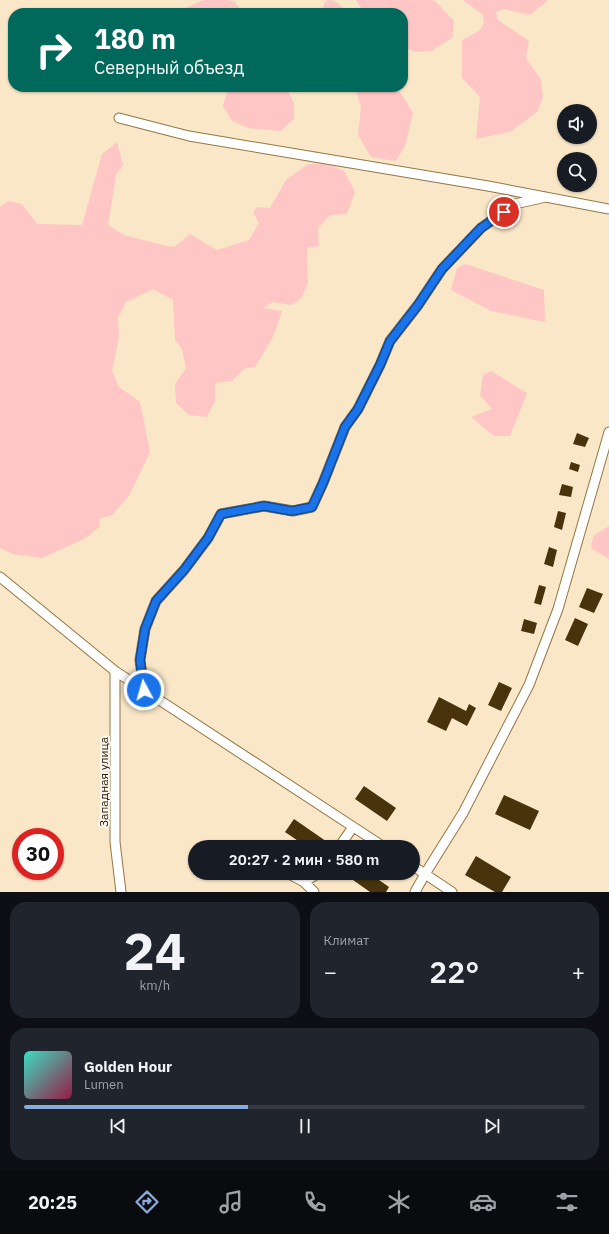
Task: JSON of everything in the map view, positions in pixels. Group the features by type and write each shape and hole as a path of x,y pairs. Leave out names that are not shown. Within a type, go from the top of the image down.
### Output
{"street":[{"path":"119,118 189,136 488,186 609,209"},
{"path":"144,690 140,660 145,629 156,601 204,545 221,514 264,506 292,511 312,507 345,427 358,409 390,341 418,305 442,269 481,228 515,204 546,197"},
{"path":"415,892 463,813 529,685 558,609 609,432"},
{"path":"0,577 115,672 373,840"},
{"name":"Западная улица","path":"115,672 115,842 121,892"},
{"path":"344,840 353,827"},
{"path":"420,871 452,892"},
{"path":"300,880 314,892"}],"shaded area":[{"path":"204,0 228,0 235,2 239,8 187,8"},
{"path":"331,0 343,8 323,8 324,3"},
{"path":"356,0 432,0 436,2 454,21 452,38 431,51 414,52 408,49 408,8 361,8"},
{"path":"463,0 548,0 530,15 504,9 496,12 498,20 529,41 526,58 541,80 543,97 537,112 510,132 476,139 480,97 462,78 462,40 479,31 484,24 483,15"},
{"path":"228,92 288,92 294,103 294,119 281,131 248,128 232,121 223,106"},
{"path":"356,92 400,92 413,113 405,146 396,161 371,157 358,135 361,108"},
{"path":"117,142 123,165 116,175 108,225 124,235 167,246 174,247 190,234 217,250 249,240 259,223 253,212 258,207 270,208 286,180 308,164 327,163 344,171 355,192 347,214 330,215 318,228 319,246 307,248 308,283 301,299 291,305 273,302 263,308 282,311 273,337 255,367 244,369 232,381 215,383 215,401 207,417 189,415 176,403 175,384 186,368 182,349 175,340 173,300 153,289 126,302 118,318 119,336 112,371 119,387 140,402 150,452 129,496 112,515 99,519 100,526 86,538 42,558 12,554 0,548 0,207 9,201 22,204 37,224 82,225 102,154"},
{"path":"465,264 544,290 545,322 491,311 451,290 457,268"},
{"path":"491,371 527,393 510,436 494,436 471,417 492,409 480,395 483,375"},
{"path":"609,526 609,559 591,548 593,536"}],"building":[{"path":"577,433 589,438 585,447 573,444"},
{"path":"571,462 580,465 578,472 569,469"},
{"path":"562,484 573,487 571,497 559,495"},
{"path":"558,511 566,513 562,530 554,527"},
{"path":"549,547 557,550 553,567 544,564"},
{"path":"539,585 546,587 541,605 534,603"},
{"path":"587,588 603,594 594,613 579,607"},
{"path":"575,618 588,624 578,646 565,640"},
{"path":"524,619 537,623 534,634 521,631"},
{"path":"499,682 512,688 501,711 488,705"},
{"path":"439,697 466,711 469,704 476,708 467,726 452,718 446,731 427,722"},
{"path":"364,786 396,808 387,821 355,799"},
{"path":"504,795 539,811 530,830 495,814"},
{"path":"294,819 324,840 297,840 285,832"},
{"path":"476,856 511,877 502,892 495,892 465,875"},
{"path":"353,880 379,880 389,887 386,892 370,892"}],"route":[{"path":"144,690 140,660 145,629 156,601 184,570 208,538 221,514 264,506 292,511 312,507 345,427 358,409 390,341 418,305 442,269 481,228 504,212"}]}
